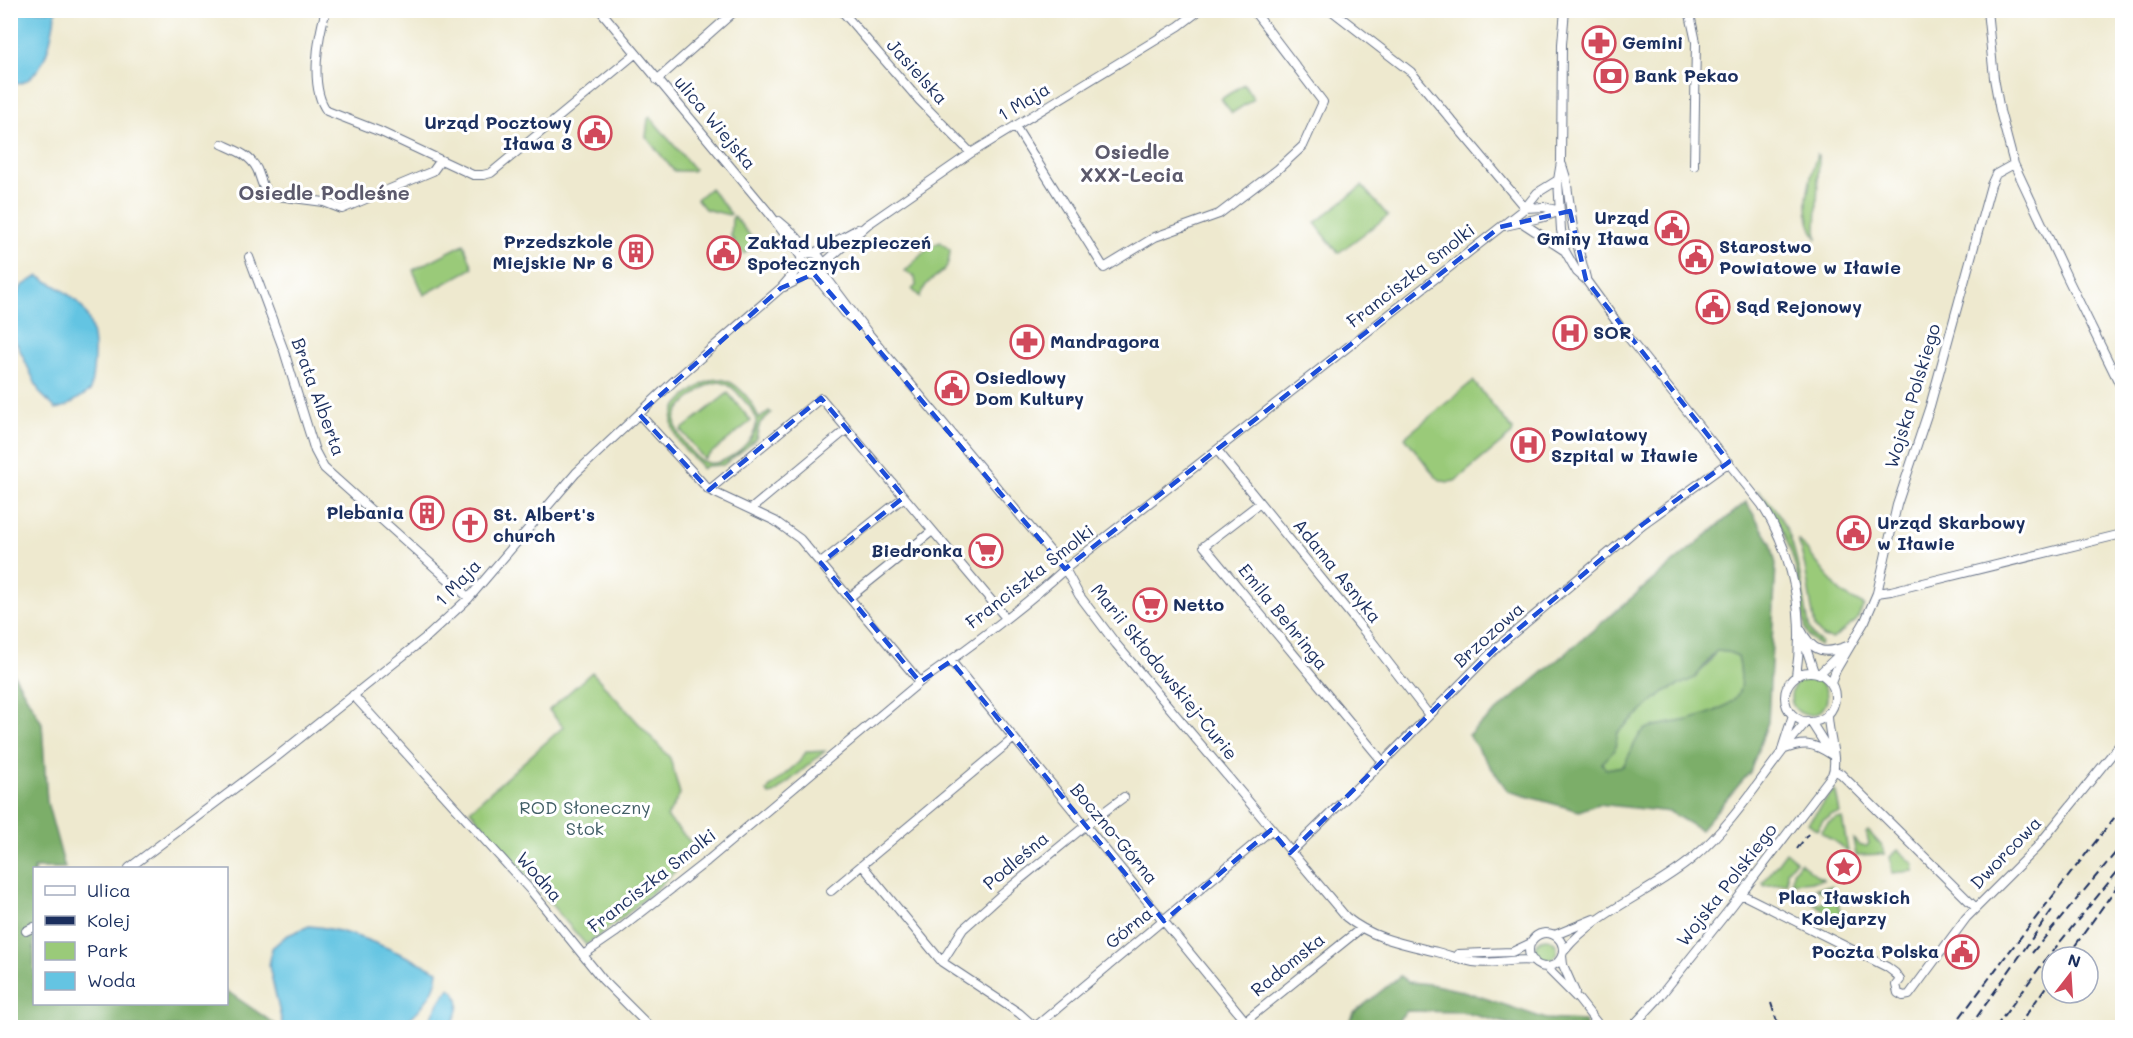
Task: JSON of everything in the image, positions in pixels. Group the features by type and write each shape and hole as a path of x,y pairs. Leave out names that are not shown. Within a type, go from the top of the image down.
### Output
{"street":[{"path":"326,10 320,31 317,77 322,104 327,111 381,132 473,175 491,172 635,54"},
{"name":"ulica Wiejska","path":"600,10 769,213"},
{"path":"657,80 736,10"},
{"name":"Jasielska","path":"841,10 919,100 971,153"},
{"name":"1 Maja","path":"130,867 275,758 429,635 469,598 576,473 781,288 801,262 813,253 867,225 971,153 1172,31 1200,10"},
{"path":"1015,126 1104,268 1155,237 1220,214 1278,169 1303,146 1323,102 1253,10"},
{"path":"1332,10 1411,72 1526,208"},
{"path":"1565,10 1561,64 1561,162 1558,180 1565,251 1577,272 1586,280 1627,336 1762,505 1778,532 1791,568 1798,625 1799,660 1796,676"},
{"path":"1689,10 1696,42 1694,166"},
{"path":"1987,10 1994,78 2014,164 2122,389"},
{"path":"222,144 242,153 256,166 266,191 270,195 324,202 342,208 433,171 441,160"},
{"path":"1561,162 1586,280"},
{"name":"Wojska Polskiego","path":"1831,683 1865,621 1877,592 1898,505 1930,406 1991,185 1996,174 2014,164"},
{"name":"Franciszka Smolki","path":"583,955 707,861 920,682 1006,618 1065,569 1526,208 1537,193 1558,180"},
{"name":"Franciszka Smolki","path":"1526,208 1544,207 1560,212"},
{"name":"Franciszka Smolki","path":"1500,227 1570,211"},
{"path":"769,213 820,258 816,271 806,273 769,213"},
{"path":"1521,222 1565,251"},
{"name":"1 Maja","path":"781,288 816,271 867,225"},
{"name":"Brata Alberta","path":"249,257 284,351 315,451 324,468 469,598"},
{"name":"Marii Skłodowskiej-Curie","path":"816,271 845,313 868,333 1065,569 1079,595 1110,636 1346,917 1360,928 1394,942 1473,962 1534,961"},
{"path":"709,489 821,398 1006,618"},
{"path":"639,414 709,489 788,529 821,563 920,682"},
{"path":"751,509 846,430"},
{"name":"Adama Asnyka","path":"1217,450 1429,715"},
{"name":"Brzozowa","path":"1290,853 1497,647 1643,524 1729,462"},
{"path":"821,563 904,498"},
{"name":"Emila Behringa","path":"1260,503 1204,546 1383,762"},
{"path":"850,597 932,532"},
{"path":"1877,592 1891,591 2122,534"},
{"path":"1798,625 1805,638 1818,650 1832,651 1850,645"},
{"path":"1798,625 1817,673"},
{"name":"Wojska Polskiego","path":"1817,673 1850,645"},
{"name":"Boczno-Górna","path":"951,661 1249,1024"},
{"path":"1546,967 1556,964 1580,934 1611,911 1672,874 1709,843 1756,790 1782,750 1809,722 1824,718 1834,699 1831,683 1817,673 1805,672 1796,676 1787,687 1785,702 1792,715 1809,722 1832,755"},
{"name":"Wodna","path":"353,695 532,892 603,980 651,1028"},
{"path":"1828,713 1827,723 1834,770 1841,774 1976,908"},
{"path":"1782,750 1792,715"},
{"path":"831,891 1014,738"},
{"name":"Dworcowa","path":"1913,987 1922,980 1966,918 2037,847 2122,742"},
{"path":"1782,750 1809,744 1820,747 1832,755"},
{"name":"Wojska Polskiego","path":"1631,1028 1657,1000 1742,894 1834,770"},
{"name":"Podleśna","path":"942,962 963,929 1085,826 1124,797"},
{"name":"Górna","path":"1035,1027 1271,830"},
{"path":"862,865 942,962 1019,1013 1035,1027"},
{"path":"1742,894 1887,967 1895,973 1899,980"},
{"path":"1601,1028 1579,1000 1546,967 1534,961 1530,953 1530,943 1541,933 1555,935 1611,911"},
{"path":"26,931 33,928"},
{"name":"Radomska","path":"1237,1028 1249,1024 1360,928"},
{"path":"1555,935 1562,942 1567,977 1579,1000"},
{"name":"Marii Skłodowskiej-Curie","path":"1446,955 1512,952 1530,943"},
{"path":"1908,979 1913,987 1909,995 1900,995 1896,987 1899,980 1908,979"}],"highlighted area":[{"path":"1570,211 1586,280 1729,462 1643,524 1497,647 1290,853 1271,830 1164,921 951,661 920,682 821,563 904,497 821,398 709,490 639,414 781,288 814,274 1065,569 1500,227"}],"green space":[{"path":"1244,84 1254,99 1232,113 1221,99"},
{"path":"650,117 694,169 692,171 674,171 646,137"},
{"path":"1817,154 1819,156 1817,239 1808,219 1807,198"},
{"path":"1362,186 1388,216 1338,253 1315,223"},
{"path":"710,188 731,214 705,209 697,199"},
{"path":"734,216 756,243 744,254 731,237"},
{"path":"940,242 950,250 947,266 927,284 920,297 912,289 916,286 915,277 905,271 929,247"},
{"path":"464,244 473,268 424,295 413,270"},
{"path":"717,379 731,383 743,392 753,405 759,419 769,411 771,413 760,423 756,438 747,447 723,465 706,466 702,469 676,438 672,422 673,414 684,398 699,386","holes":["720,382 735,390 751,408 756,428 747,443 732,456 716,463 709,463 699,459 687,447 678,433 675,420 685,403 702,389"]},
{"path":"1473,381 1513,430 1512,434 1455,481 1442,481 1435,476 1405,437"},
{"path":"728,393 751,421 704,459 681,430"},
{"path":"1757,490 1782,519 1790,536 1800,574 1810,630 1813,636 1821,642 1820,646 1808,636 1806,630 1798,579 1788,543 1771,510"},
{"path":"1746,502 1771,543 1776,564 1768,722 1750,772 1700,830 1670,812 1598,804 1579,811 1508,791 1468,735","holes":["1716,651 1738,656 1741,677 1737,696 1711,713 1647,728 1639,736 1623,766 1606,769 1602,763 1615,750 1618,732 1664,692 1695,678"]},
{"path":"1798,539 1841,593 1864,605 1856,621 1832,639 1823,637 1815,628"},
{"path":"1716,651 1738,656 1741,681 1735,698 1727,705 1702,716 1651,727 1623,766 1606,769 1601,764 1625,724 1662,693 1698,673"},
{"path":"10,668 42,723 47,802 65,867 33,867 33,1005 228,1005 228,992 279,1027 11,1027"},
{"name":"ROD Słoneczny Stok","path":"592,672 670,758 680,794 667,817 697,849 644,900 586,945 470,810 563,727 549,710"},
{"path":"1809,679 1822,684 1827,697 1822,710 1809,715 1796,710 1791,697 1796,684"},
{"path":"825,751 774,794 769,795 767,792 769,788 799,762 806,752"},
{"path":"1833,791 1836,792 1840,813 1830,815 1823,820 1817,830 1808,823"},
{"path":"1842,818 1848,851 1821,832 1828,823"},
{"path":"1868,831 1881,845 1885,854 1856,855 1853,839 1861,846 1867,846 1869,843 1866,833"},
{"path":"1898,850 1914,864 1913,871 1892,873 1890,857"},
{"path":"1786,852 1796,860 1787,871 1787,883 1764,886 1763,883"},
{"path":"1800,862 1823,880 1792,883 1793,872"},
{"path":"1832,886 1840,915 1832,914 1813,904 1827,899 1825,894 1816,888"},
{"path":"1546,939 1554,942 1557,950 1554,958 1546,961 1538,958 1535,950 1538,942"},
{"path":"1400,976 1408,982 1467,992 1546,1019 1584,1021 1587,1027 1521,1027 1462,1012 1407,1011 1391,1027 1348,1027 1354,1013"}],"water":[{"path":"11,10 56,11 48,50 39,69 24,82 11,85"},
{"path":"38,276 55,285 80,305 86,314 93,335 94,358 90,391 67,406 56,409 40,393 11,331 11,305 22,286"},
{"path":"309,926 358,937 438,971 430,996 419,1010 399,1027 283,1027 269,966 272,948 286,936"},
{"path":"450,988 455,992 459,1007 450,1027 423,1027 431,1018 442,997"}],"railway":[{"path":"1952,1028 2122,808"},
{"path":"1797,849 1808,834"},
{"path":"2032,953 2122,845"},
{"path":"1995,1028 2043,963 2122,866"},
{"path":"2076,945 2121,881"},
{"path":"1969,1028 2052,910"},
{"path":"2017,1028 2040,995"},
{"path":"1771,1003 1779,1028"}],"place":[{"name":"Gemini","path":"1599,43"},
{"name":"Bank Pekao","path":"1611,76"},
{"name":"Urząd Pocztowy Iława 3","path":"595,133"},
{"name":"Urząd Gminy Iława","path":"1672,228"},
{"name":"Przedszkole Miejskie Nr 6","path":"636,252"},
{"name":"Zakład Ubezpieczeń Społecznych","path":"724,253"},
{"name":"Starostwo Powiatowe w Iławie","path":"1696,257"},
{"name":"Sąd Rejonowy","path":"1713,307"},
{"name":"SOR","path":"1570,333"},
{"name":"Mandragora","path":"1027,342"},
{"name":"Osiedlowy Dom Kultury","path":"952,388"},
{"name":"Powiatowy Szpital w Iławie","path":"1528,445"},
{"name":"Plebania","path":"427,513"},
{"name":"St. Albert's church","path":"470,525"},
{"name":"Urząd Skarbowy w Iławie","path":"1854,533"},
{"name":"Biedronka","path":"986,551"},
{"name":"Netto","path":"1150,605"},
{"name":"Plac Iławskich Kolejarzy","path":"1844,867"},
{"name":"Poczta Polska","path":"1962,952"}],"district":[{"name":"Osiedle XXX-Lecia","path":"1132,164"},
{"name":"Osiedle Podleśne","path":"324,193"}]}
